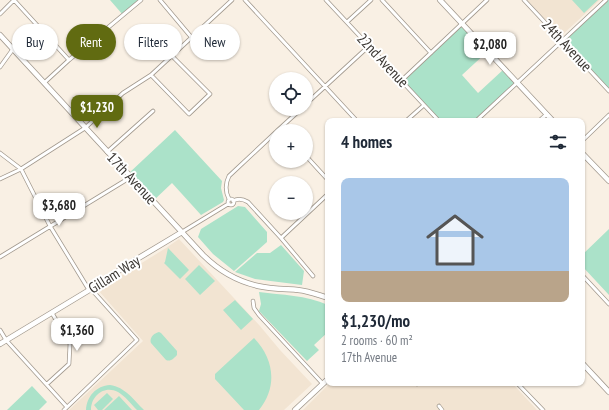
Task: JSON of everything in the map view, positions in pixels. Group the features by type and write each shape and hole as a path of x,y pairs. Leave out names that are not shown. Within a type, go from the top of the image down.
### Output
{"street":[{"path":"0,14 14,0 66,57"},
{"path":"112,24 141,0"},
{"path":"160,0 190,36"},
{"path":"207,24 232,0"},
{"path":"245,0 354,118"},
{"name":"22nd Avenue","path":"326,0 436,118"},
{"path":"347,22 371,0"},
{"path":"382,0 431,53"},
{"path":"440,0 550,118"},
{"path":"401,81 487,0"},
{"name":"24th Avenue","path":"524,0 609,91"},
{"path":"479,118 606,0"},
{"name":"17th Avenue","path":"0,36 12,48"},
{"path":"182,47 190,40"},
{"path":"313,98 369,46"},
{"path":"0,67 12,50"},
{"name":"17th Avenue","path":"23,60 210,263 232,278 259,286 300,290 325,297"},
{"path":"43,83 69,60"},
{"path":"0,179 21,169 85,128 123,92 151,75 168,60"},
{"path":"151,75 189,114 210,94 176,60"},
{"path":"409,118 424,105"},
{"path":"107,152 153,111"},
{"path":"542,118 547,114"},
{"path":"286,124 294,116"},
{"path":"585,138 609,116"},
{"path":"233,201 232,204 228,204 229,200 226,193 226,188 229,176 269,140"},
{"path":"0,153 21,169 50,226 90,290 137,340 64,410"},
{"path":"585,156 609,182"},
{"path":"313,164 325,177"},
{"path":"0,257 131,177"},
{"path":"281,238 325,197"},
{"path":"229,200 232,199 233,201 240,199 246,201 281,238 313,276"},
{"name":"Gillam Way","path":"0,344 228,204"},
{"path":"585,278 609,304"},
{"path":"253,301 254,308 259,315 323,384 295,410"},
{"path":"47,384 69,364 70,344 52,313"},
{"path":"0,330 6,340 67,407"},
{"path":"585,366 609,392"},
{"path":"520,386 543,410"},
{"path":"439,406 442,410"}],"shaded area":[{"path":"527,0 600,0 561,36"},
{"path":"179,239 312,384 284,410 69,410 143,341 98,290"},
{"path":"327,386 515,386 537,410 303,410"}],"green space":[{"path":"110,0 141,0 123,15"},
{"path":"572,0 598,0 584,13"},
{"path":"606,0 609,0 609,91 563,41"},
{"path":"462,24 488,51 462,75 478,93 504,69 517,82 479,118 436,118 401,81"},
{"path":"175,130 222,181 221,188 224,200 223,202 201,215 172,183 153,201 128,174"},
{"path":"238,206 245,207 267,232 267,242 234,271 213,254 198,237 201,229"},
{"path":"609,229 609,295 585,269 585,252"},
{"path":"281,245 304,271 302,285 255,279 235,272 257,253 270,253"},
{"path":"168,248 189,270 180,279 164,263"},
{"path":"199,265 215,281 200,295 185,279"},
{"path":"259,292 303,297 325,304 325,335 314,345 319,350 307,361 259,311 261,304"},
{"path":"235,300 253,319 241,330 223,310"},
{"path":"159,332 177,351 177,355 171,360 166,360 151,343 152,336"},
{"path":"254,338 266,355 271,373 271,382 269,392 259,410 244,410 215,379 215,374"},
{"path":"110,385 125,391 144,410 137,410 121,394 113,390 108,390 99,393 93,400 91,410 86,410 90,396 100,387"},
{"path":"32,386 47,402 39,410 7,410"},
{"path":"107,393 113,399 102,410 98,410 94,405"},
{"path":"119,396 132,410 104,410"}]}
